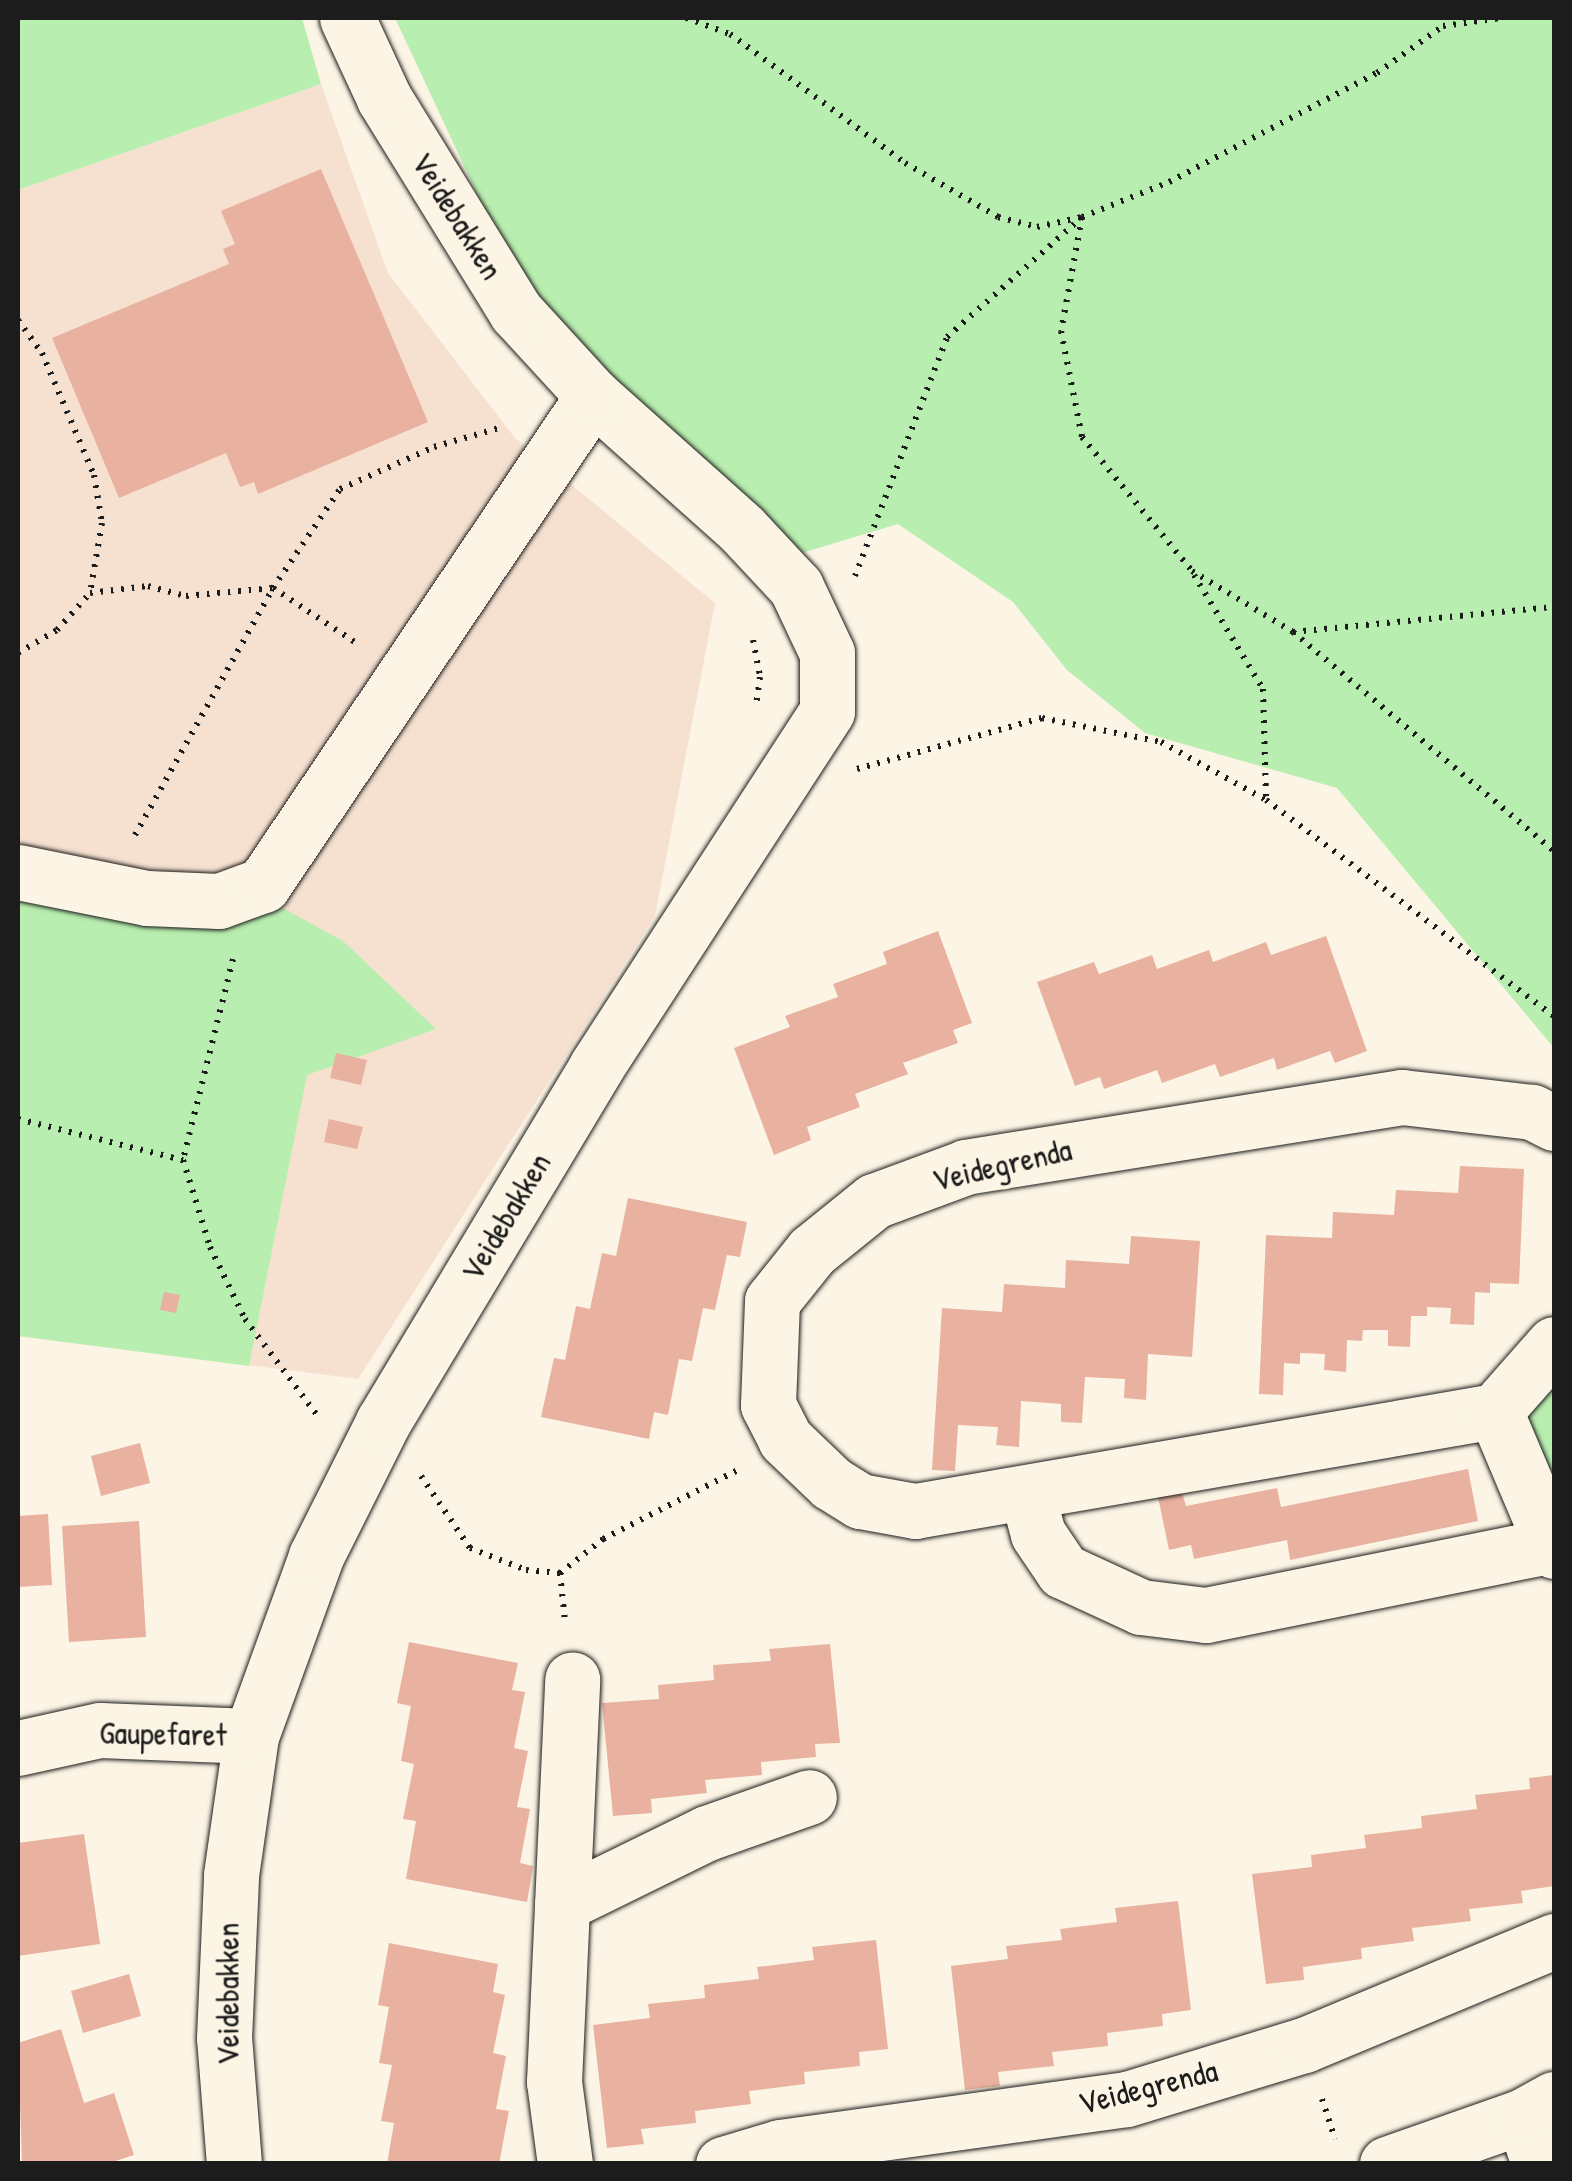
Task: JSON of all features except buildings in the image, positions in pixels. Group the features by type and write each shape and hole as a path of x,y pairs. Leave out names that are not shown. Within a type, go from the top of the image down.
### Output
{"street":[{"name":"Veidebakken","path":"234,2164 226,1961 250,1736 316,1556 373,1442 596,1067 827,711 827,652 796,588 769,558 593,396 516,312 384,98 347,18"},
{"path":"18,872 99,890 219,901 249,893 277,872 402,673 593,396"},
{"name":"Veidegrenda","path":"785,1439 768,1405 772,1301 812,1251 874,1201 966,1167 1402,1097 1532,1112 1554,1123"},
{"path":"785,1439 860,1501 915,1511 1495,1411 1554,1344"},
{"path":"1026,1493 1038,1534 1063,1571 1141,1607 1206,1615 1553,1548 1495,1411"},
{"path":"565,2164 554,2082 572,1680"},
{"name":"Gaupefaret","path":"18,1748 100,1730 250,1736"},
{"path":"562,1904 708,1833 809,1797"},
{"name":"Veidegrenda","path":"723,2164 780,2147 1127,2098 1304,2045 1554,1941"},
{"path":"1410,2159 1539,2126"}],"path":[{"path":"686,18 730,34 905,162 998,216 1037,227 1082,217 1169,182 1376,73 1443,26 1500,18"},
{"path":"1082,217 1061,331 1082,436 1192,571 1263,690 1266,800"},
{"path":"827,652 946,337 1082,217"},
{"path":"18,320 42,352 94,475 102,524 90,593 57,630 18,653"},
{"path":"99,890 274,588 340,489 434,447 504,427"},
{"path":"1192,571 1293,632 1554,851"},
{"path":"90,593 148,586 186,596 274,588 402,673"},
{"path":"1293,632 1554,607"},
{"path":"785,778 885,766 1042,718 1161,742 1266,800 1554,1016"},
{"path":"249,893 184,1160 210,1247 245,1320 328,1430 373,1442 470,1548 526,1570 560,1572 603,1539 785,1439"},
{"path":"18,1119 184,1160"}],"shaded area":[{"path":"321,84 388,273 515,438 715,603 655,916 358,1379 18,1336 18,190"}],"green space":[{"path":"18,18 302,18 321,84 18,190"},
{"path":"395,18 1554,18 1554,1048 1337,788 1145,733 1067,670 1013,602 898,524 795,555 528,303"},
{"path":"237,883 343,941 436,1029 307,1075 249,1366 18,1336 18,885"},
{"path":"1554,1379 1554,1503 1512,1421"}]}
